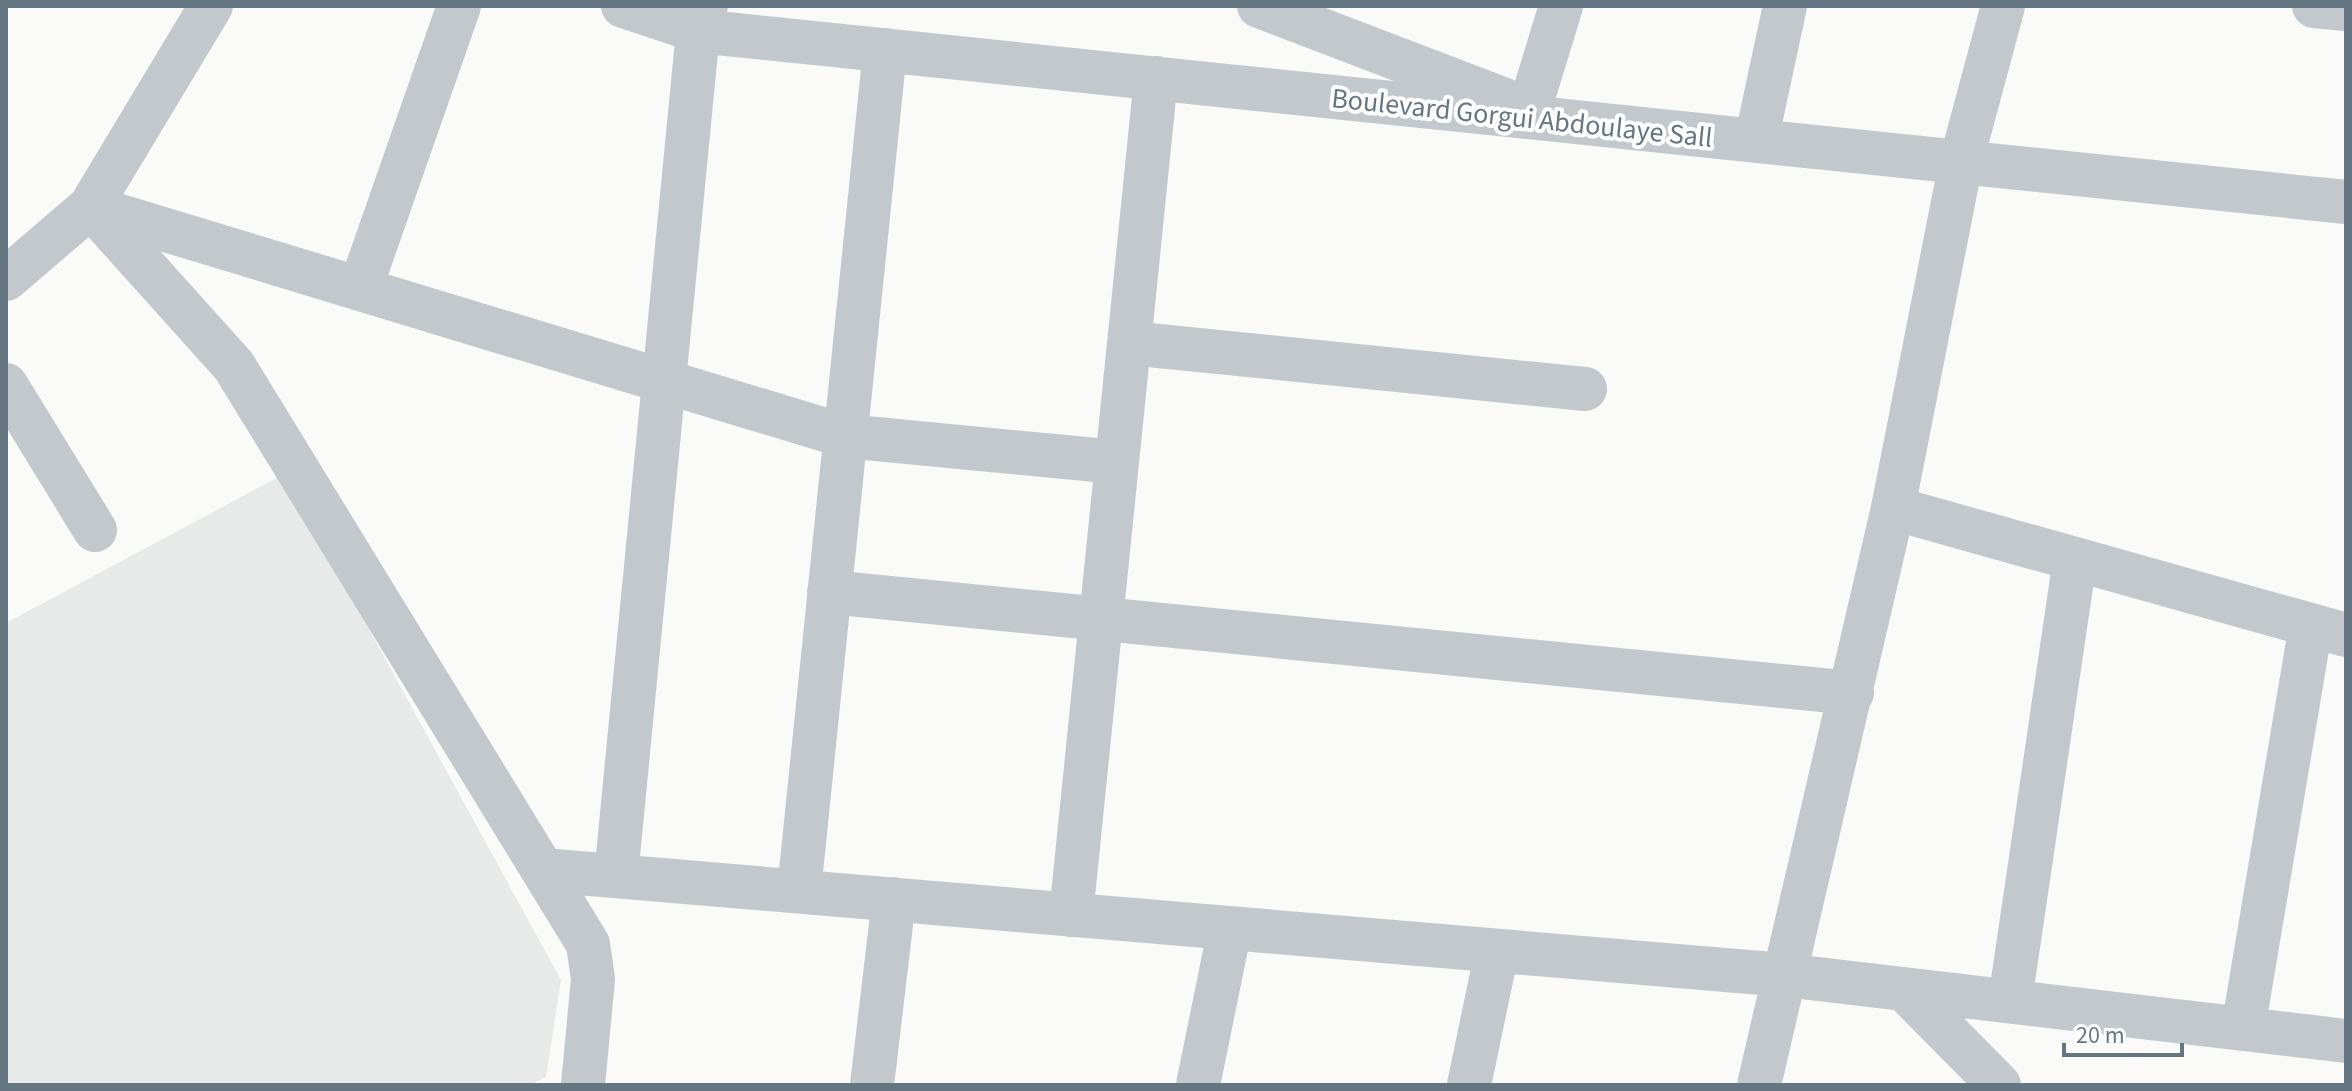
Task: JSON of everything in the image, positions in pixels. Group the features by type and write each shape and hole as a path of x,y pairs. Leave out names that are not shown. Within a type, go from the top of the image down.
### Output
{"street":[{"path":"6,279 90,207 211,6"},
{"path":"360,289 459,6"},
{"name":"Boulevard Gorgui Abdoulaye Sall","path":"623,6 885,50 1528,113 1756,141 2346,202"},
{"path":"1259,6 1528,113 1561,6"},
{"path":"1756,141 1785,6"},
{"path":"1759,1085 1893,508 1961,162 2003,6"},
{"path":"2314,6 2346,9"},
{"path":"616,876 702,18"},
{"path":"799,891 885,50"},
{"path":"1071,915 1156,78"},
{"path":"90,207 845,436 1117,462"},
{"path":"90,207 234,366 588,944 593,979 583,1085"},
{"path":"1129,343 1585,389"},
{"path":"6,385 95,530"},
{"path":"1893,508 2328,630 2243,1029"},
{"path":"2010,1001 2075,559"},
{"path":"829,592 1852,693"},
{"path":"543,870 1784,975 2346,1041"},
{"path":"872,1085 894,899"},
{"path":"1198,1085 1230,928"},
{"path":"1469,1085 1497,951"},
{"path":"1904,989 1999,1085"}],"shaded area":[{"path":"284,474 561,980 546,1077 530,1085 6,1085 6,623"}]}
